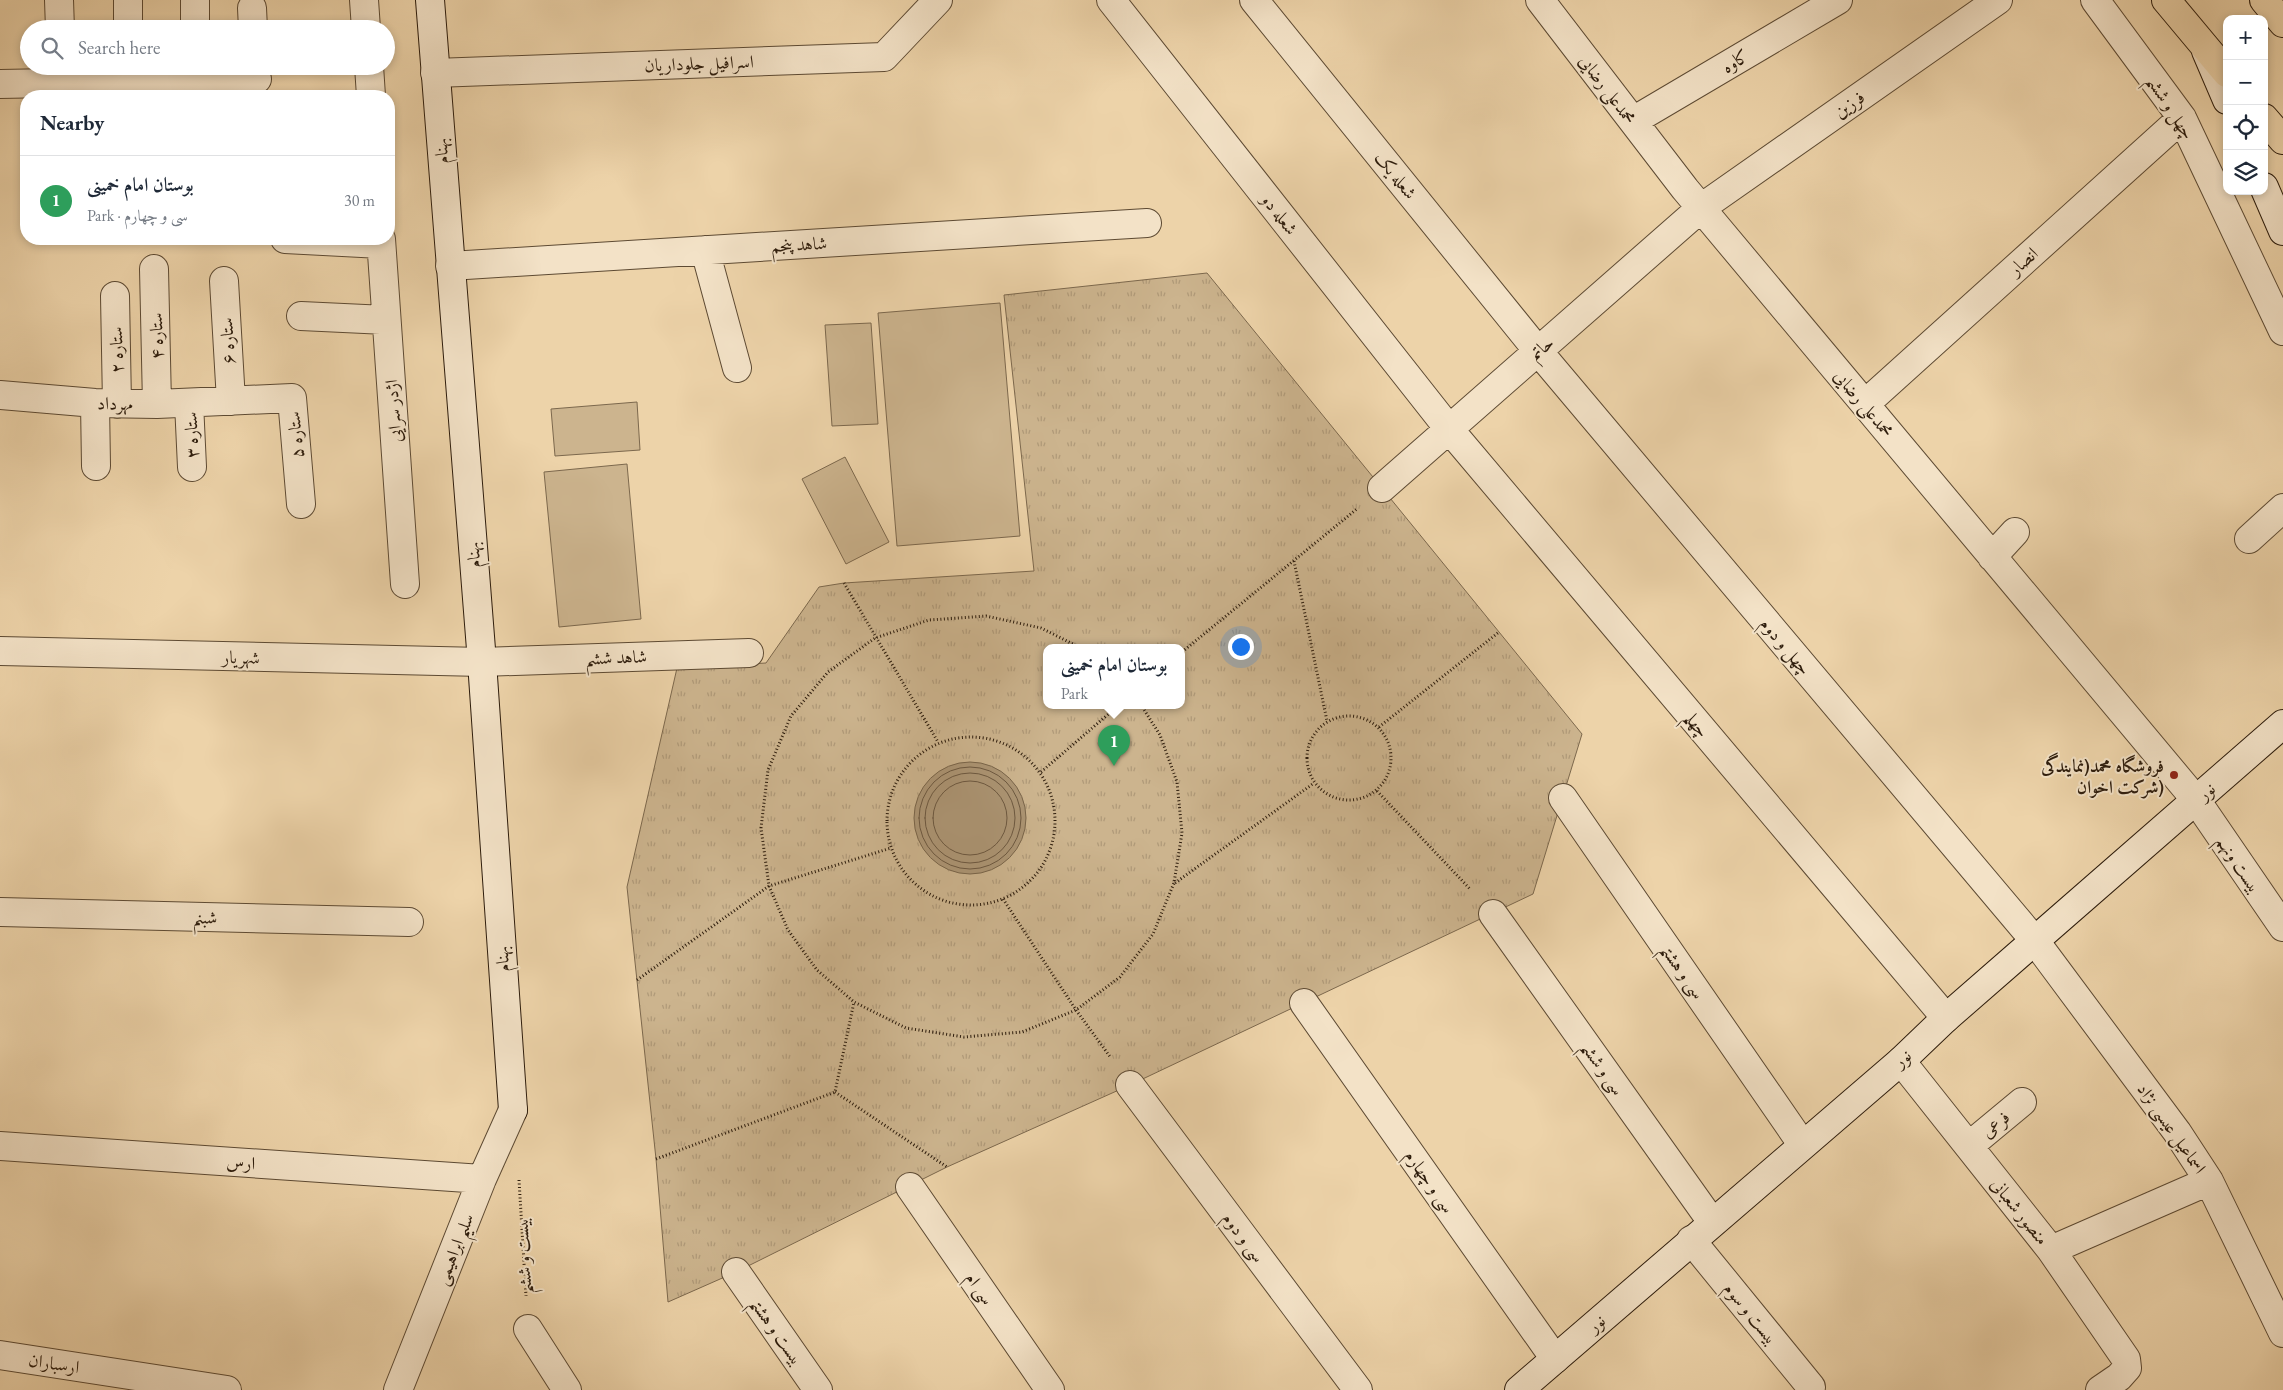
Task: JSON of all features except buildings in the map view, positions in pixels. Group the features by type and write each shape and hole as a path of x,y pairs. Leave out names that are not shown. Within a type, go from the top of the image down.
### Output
{"highway":[{"path":"2166,0 2223,68"},
{"path":"2264,0 2283,23"},
{"path":"2268,123 2283,140"}],"street":[{"path":"59,0 60,20"},
{"path":"128,0 128,20"},
{"path":"195,0 195,20"},
{"path":"364,0 365,20"},
{"name":"بهنام","path":"430,0 482,662 513,1110"},
{"name":"اسرافیل جلوداریان","path":"435,73 884,56 938,0"},
{"name":"شعله دو","path":"1111,0 1449,429"},
{"name":"شعله یک","path":"1254,0 1538,351"},
{"name":"محمدعلی رضایی","path":"1540,0 1701,208 2196,800"},
{"name":"کاوه","path":"1633,121 1838,0"},
{"name":"فرزین","path":"1701,208 1998,0"},
{"name":"چهل و ششم","path":"2095,0 2182,118 2283,331"},
{"path":"2203,45 2223,91"},
{"path":"0,84 62,75"},
{"path":"213,75 258,80"},
{"path":"370,75 371,90"},
{"name":"انصار","path":"1865,404 2182,118"},
{"path":"2267,195 2283,231"},
{"name":"حاتم","path":"1382,488 1701,208"},
{"name":"شاهد پنجم","path":"450,266 1147,223"},
{"name":"اژدر سرایی","path":"381,245 405,584"},
{"path":"705,250 737,368"},
{"name":"ستاره ۴","path":"154,269 157,404"},
{"name":"ستاره ۶","path":"224,281 231,401"},
{"name":"ستاره ۲","path":"96,466 106,404 115,296"},
{"path":"301,316 386,320"},
{"name":"چهل و دوم","path":"1538,351 2035,940"},
{"name":"مهرداد","path":"0,395 106,404 231,401"},
{"name":"ستاره ۵","path":"231,401 292,398 301,504"},
{"name":"ستاره ۳","path":"189,403 192,468"},
{"name":"چهلم","path":"1449,429 1946,1018"},
{"path":"2248,539 2283,508"},
{"path":"1992,557 2015,532"},
{"name":"شهریار","path":"0,652 482,662"},
{"name":"شاهد ششم","path":"482,662 749,652"},
{"name":"نور","path":"1519,1390 1900,1061 1946,1018 2283,724"},
{"name":"سی و هشتم","path":"1563,798 1802,1144"},
{"name":"بیست ونهم","path":"2196,800 2283,927"},
{"name":"شبنم","path":"0,912 409,922"},
{"name":"سی و ششم","path":"1493,914 1712,1222"},
{"name":"اسماعیل عیسی نژاد","path":"2035,940 2178,1132 2209,1181 2283,1332"},
{"name":"سی و چهارم","path":"1304,1003 1555,1359"},
{"name":"منصور شعبانی","path":"1900,1061 2051,1250 2126,1359 2127,1368 2119,1377 2100,1390"},
{"name":"سی و دوم","path":"1130,1085 1358,1390"},
{"name":"فرعی","path":"1968,1146 2022,1102"},
{"name":"سلیم ابراهیمی","path":"398,1390 482,1179 513,1110"},
{"name":"ارس","path":"0,1146 482,1179"},
{"path":"2051,1250 2209,1181"},
{"name":"سی ام","path":"910,1187 1050,1390"},
{"name":"بیست و سوم","path":"1691,1240 1811,1386"},
{"name":"بیست و هشتم","path":"736,1272 818,1390"},
{"path":"528,1329 567,1390"},
{"name":"ارسباران","path":"0,1355 227,1390"}],"path":[{"path":"1185,650 1382,488"},
{"path":"1294,560 1327,722"},
{"path":"844,583 938,742"},
{"path":"1073,644 1041,628 986,616 929,620 876,638 828,672 791,716 768,770 761,828 769,886 788,930 817,970 854,1002 906,1028 964,1037 1022,1032 1076,1010 1120,977 1153,934 1174,883 1182,833 1177,782 1160,735 1144,709"},
{"path":"1379,728 1499,632"},
{"path":"1041,772 1113,709"},
{"path":"1354,716 1367,720 1379,728 1390,745 1392,766 1386,780 1377,791 1365,798 1352,801 1337,799 1325,793 1314,783 1308,770 1307,756 1310,743 1316,731 1327,722 1340,717 1354,716"},
{"path":"961,736 984,736 1006,743 1025,755 1041,772 1052,795 1056,820 1053,845 1042,868 1025,887 1003,900 977,906 949,903 924,892 904,873 891,848 886,823 889,798 900,774 917,755 938,742 961,736"},
{"path":"1174,883 1314,783"},
{"path":"1377,791 1493,914"},
{"path":"637,980 769,886 891,848"},
{"path":"1003,900 1076,1010 1130,1085"},
{"path":"835,1092 854,1002"},
{"path":"656,1159 835,1092"},
{"path":"835,1092 947,1167"},
{"name":"بیست و ششم","path":"519,1179 528,1329"}],"green space":[{"path":"1207,273 1582,734 1533,894 1130,1085 947,1167 736,1272 668,1302 656,1159 627,887 677,668 766,663 819,587 844,583 1034,571 1004,295"},
{"path":"1000,303 1020,536 897,546 878,313"},
{"path":"871,323 878,424 832,426 825,325"},
{"path":"637,402 640,450 555,456 551,409"},
{"path":"845,457 889,542 846,564 802,479"},
{"path":"627,464 641,619 559,627 544,472"}],"water":[{"path":"970,762 991,766 1010,778 1022,797 1026,818 1022,839 1010,858 991,870 970,874 949,870 930,858 918,839 914,818 918,797 930,778 949,766"}],"place":[{"name":"بوستان امام خمینی","path":"1114,766"},
{"name":"فروشگاه محمد(نمایندگی شرکت اخوان)","path":"2174,775"}]}
